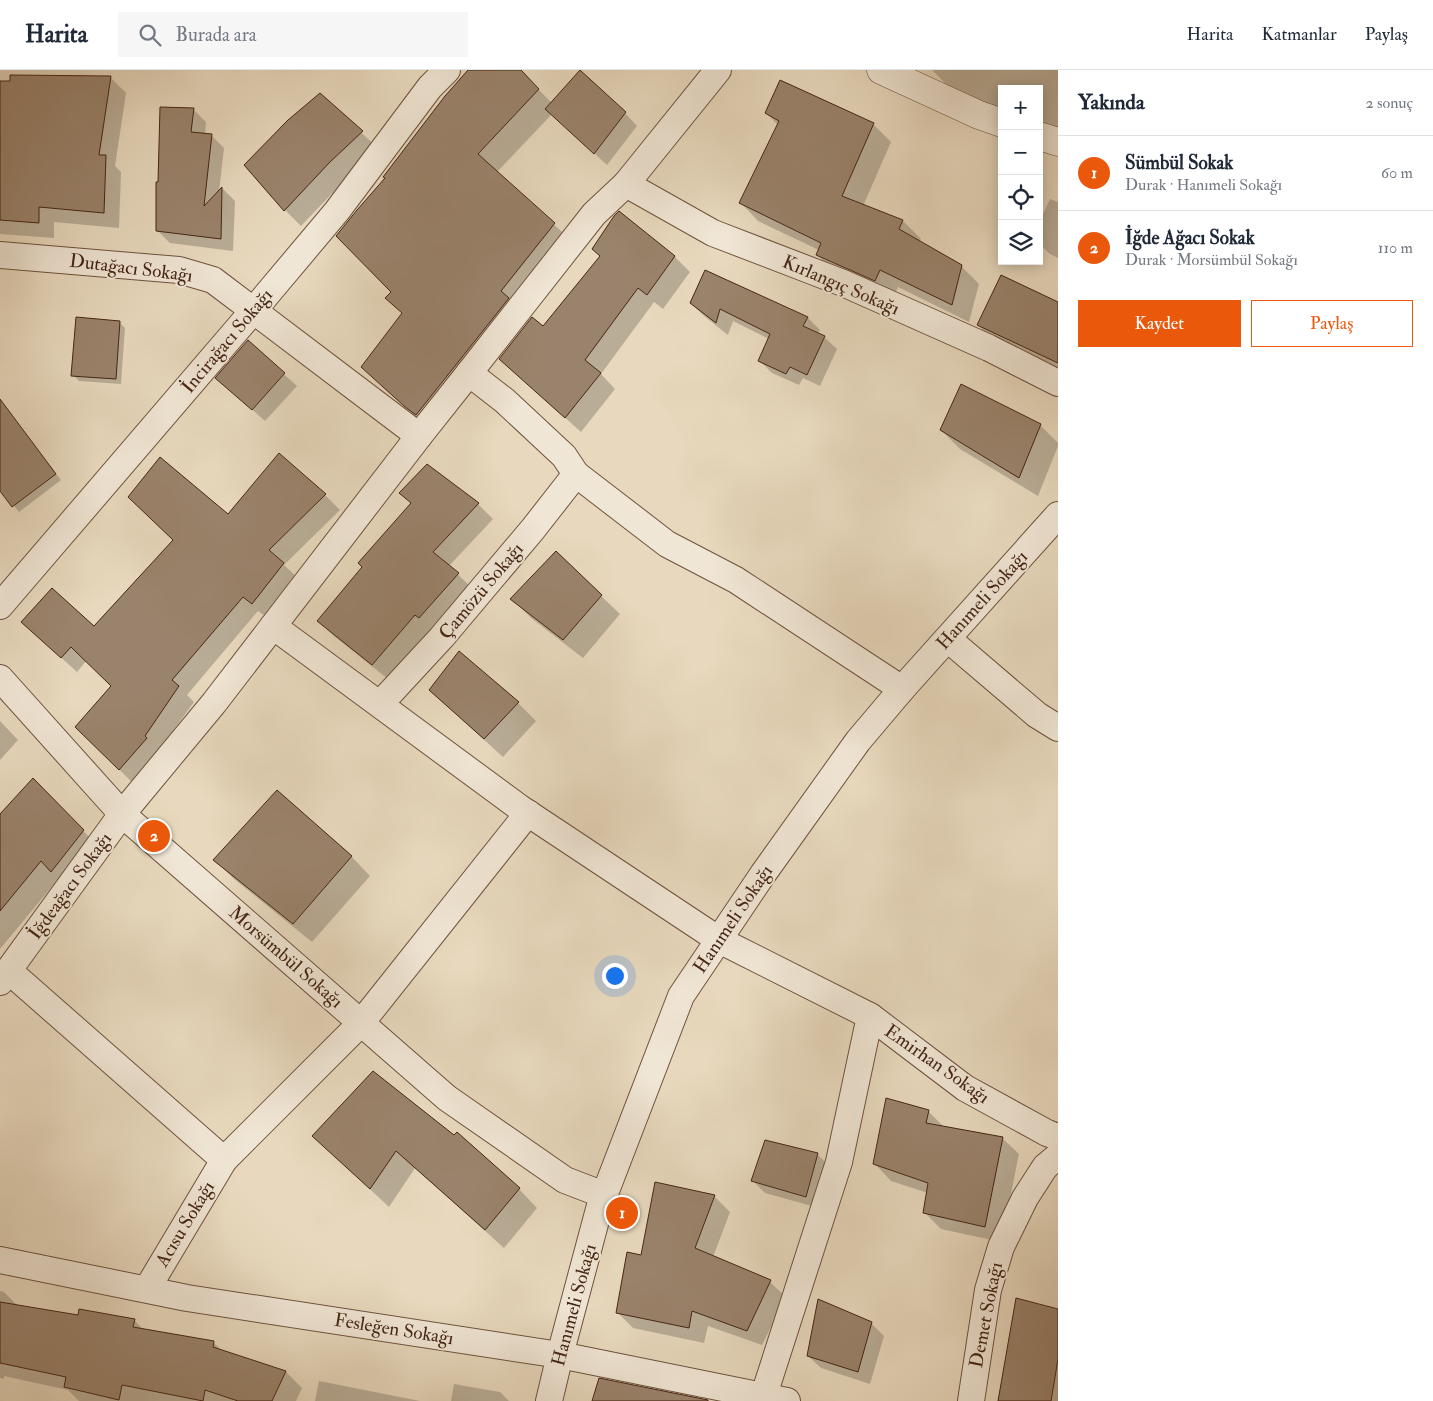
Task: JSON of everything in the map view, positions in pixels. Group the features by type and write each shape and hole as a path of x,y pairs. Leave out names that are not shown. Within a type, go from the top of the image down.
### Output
{"street":[{"name":"İncirağacı Sokağı","path":"0,606 337,211 430,88 447,70"},
{"name":"İğdeağacı Sokağı","path":"4,976 122,814 214,703 419,436 594,214 626,184 718,70"},
{"path":"881,70 979,116 998,122"},
{"path":"1043,137 1058,142"},
{"name":"Kırlangıç Sokağı","path":"626,184 713,233 843,283 988,348 1058,383"},
{"name":"Dutağacı Sokağı","path":"0,255 179,270 213,280 419,436"},
{"path":"470,373 505,401 564,456 576,474 667,544 736,580 902,689"},
{"name":"Çamözü Sokağı","path":"380,704 442,637 534,529 576,474"},
{"name":"Hanımeli Sokağı","path":"549,1401 599,1209 681,996 769,866 858,740 1058,515"},
{"name":"Emirhan Sokağı","path":"273,626 528,813 719,940 870,1016 965,1088 1047,1133 1058,1137"},
{"path":"948,639 1037,715 1058,728"},
{"name":"Morsümbül Sokağı","path":"0,678 122,814 360,1023 455,1103 565,1180 604,1195"},
{"name":"Acısu Sokağı","path":"147,1289 224,1160 360,1023 528,813"},
{"path":"4,976 224,1160"},
{"path":"771,1400 839,1162 870,1016"},
{"name":"Demet Sokağı","path":"971,1401 988,1290 1000,1247 1025,1198 1045,1168 1058,1156"},
{"name":"Fesleğen Sokağı","path":"0,1260 187,1298 560,1355 771,1400"}],"building":[{"path":"468,70 521,70 539,89 478,154 555,223 501,291 509,298 416,415 361,367 402,313 385,298 391,292 336,236 385,178 383,177 445,96"},
{"path":"580,70 626,112 594,154 545,109"},
{"path":"10,75 111,76 99,155 106,155 104,213 39,207 39,223 0,220 0,81 10,81"},
{"path":"780,80 874,123 842,196 903,220 899,229 962,265 952,305 880,270 875,281 816,255 821,243 739,203 779,121 765,113"},
{"path":"320,93 363,131 330,162 284,211 244,165 288,120"},
{"path":"160,107 194,108 191,132 212,134 204,206 222,187 221,239 156,231 156,182 158,182"},
{"path":"619,211 675,256 647,295 638,288 585,360 601,373 565,418 499,359 532,317 543,326 600,256 592,249"},
{"path":"705,270 808,317 803,326 825,336 807,375 790,367 786,374 758,361 770,334 720,309 716,323 690,303"},
{"path":"1001,275 1058,302 1058,363 977,325"},
{"path":"76,317 120,321 116,379 71,376"},
{"path":"248,340 285,373 252,410 215,378"},
{"path":"961,384 1041,424 1019,478 940,430"},
{"path":"0,399 56,474 12,507 0,491"},
{"path":"279,453 326,494 269,550 284,563 252,604 243,597 172,680 179,686 145,736 147,738 119,770 75,727 111,686 71,647 61,658 21,622 52,588 94,626 173,540 128,497 160,457 228,514"},
{"path":"427,464 479,503 433,552 459,573 419,618 415,615 372,665 317,621 362,567 358,563 411,503 399,493"},
{"path":"556,551 602,595 563,640 510,599"},
{"path":"459,651 519,702 484,739 429,690"},
{"path":"33,778 84,830 51,872 41,861 0,911 0,814"},
{"path":"277,790 352,856 293,924 213,860"},
{"path":"373,1071 454,1135 457,1132 520,1188 485,1230 396,1151 370,1189 312,1136"},
{"path":"886,1098 929,1110 926,1123 1003,1137 985,1227 923,1213 928,1183 873,1164"},
{"path":"765,1140 818,1153 806,1197 751,1181"},
{"path":"655,1182 715,1195 695,1248 771,1280 747,1331 692,1311 689,1328 616,1313 627,1252 641,1255"},
{"path":"1016,1298 1058,1309 1058,1359 1051,1401 998,1401"},
{"path":"818,1299 872,1322 858,1372 807,1356"},
{"path":"0,1302 78,1315 79,1309 135,1319 133,1327 214,1341 213,1347 286,1371 272,1401 238,1401 205,1390 203,1401 122,1385 119,1400 64,1387 66,1377 0,1363"},
{"path":"599,1378 708,1400 708,1401 592,1401"}],"place":[{"name":"İğde Ağacı Sokak","path":"154,836"},
{"name":"Sümbül Sokak","path":"622,1213"}]}
